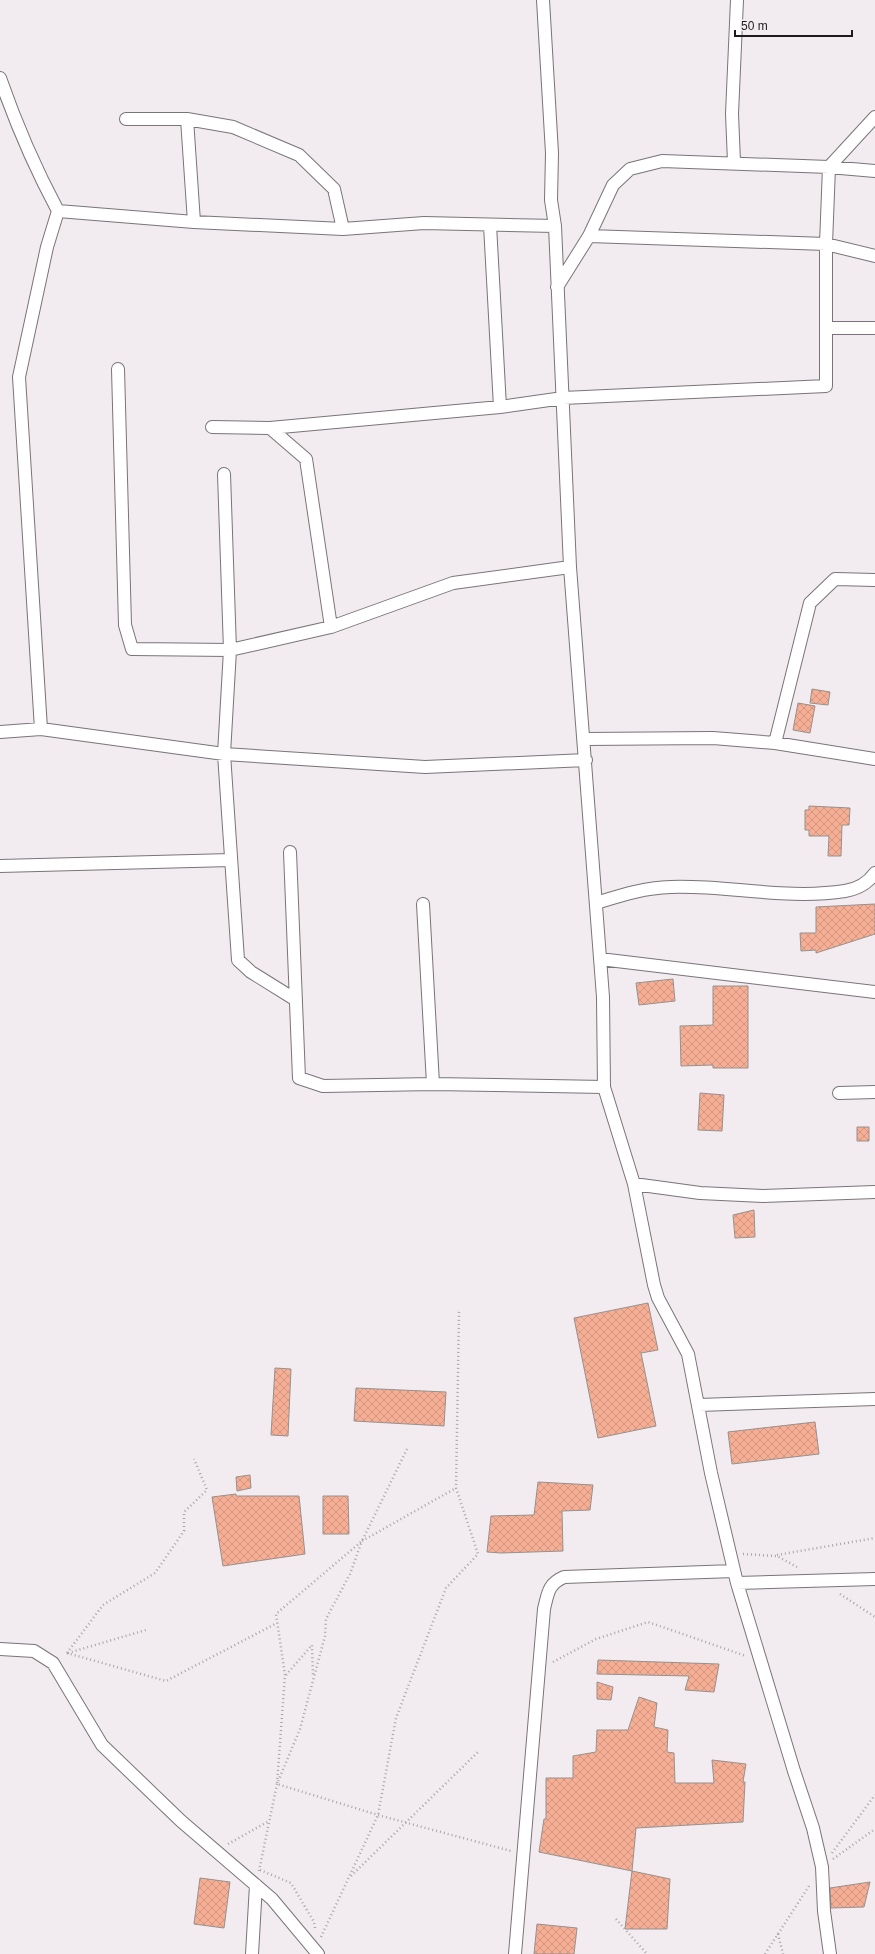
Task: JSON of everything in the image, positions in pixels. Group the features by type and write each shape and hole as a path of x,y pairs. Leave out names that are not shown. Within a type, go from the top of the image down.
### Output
{"street":[{"path":"543,0 552,153 551,200 555,226 570,567 603,997 604,1087 634,1184 654,1285 658,1298 688,1354 711,1473 736,1577 794,1772 813,1828 822,1867 830,1954"},
{"path":"734,162 732,114 737,0"},
{"path":"0,78 15,120 33,162 58,211 47,247 19,377 41,729"},
{"path":"212,427 270,428 500,407 563,398 826,386 826,244 829,167 875,117"},
{"path":"126,119 187,119 233,127 299,155 334,189 343,229"},
{"path":"187,119 194,222"},
{"path":"557,287 589,236 613,185 630,169 662,161 734,162 829,167 875,172"},
{"path":"58,211 194,222 343,229 424,223 555,226"},
{"path":"490,225 500,407"},
{"path":"589,236 826,244 875,256"},
{"path":"826,328 875,328"},
{"path":"118,369 125,625 132,649 230,650 331,627 453,582 570,567"},
{"path":"270,428 306,459 331,627"},
{"path":"224,474 230,650 224,754 238,960 252,972 296,1000"},
{"path":"775,743 810,603 835,579 875,580"},
{"path":"0,732 41,729 224,754 425,767 586,760"},
{"path":"584,739 713,738 775,743 875,759"},
{"path":"290,852 299,1078 323,1086 433,1084 604,1087"},
{"path":"0,866 231,860"},
{"path":"596,903 638,890 672,887 804,893 846,891 861,886 871,879 875,873"},
{"path":"423,904 433,1084"},
{"path":"600,959 875,992"},
{"path":"839,1092 875,1092"},
{"path":"634,1184 700,1193 763,1196 875,1192"},
{"path":"699,1405 875,1399"},
{"path":"515,1954 544,1609 548,1592 553,1582 564,1577 875,1579"},
{"path":"0,1649 34,1651 52,1663 102,1745 181,1821 272,1900 317,1952"},
{"path":"252,1954 256,1885"}],"path":[{"path":"317,1952 378,1815 396,1718 446,1588 478,1554 456,1488 459,1312"},
{"path":"277,1784 300,1729 325,1636 326,1619 350,1574 362,1541 407,1449"},
{"path":"67,1653 103,1605 155,1573 184,1530 184,1512 207,1490 194,1459"},
{"path":"256,1885 277,1784 286,1675 276,1614 362,1541 456,1488"},
{"path":"777,1556 875,1538"},
{"path":"539,1669 596,1639 648,1622 761,1661"},
{"path":"67,1653 166,1681 277,1623"},
{"path":"67,1653 146,1630"},
{"path":"286,1675 312,1645 313,1680"},
{"path":"349,1878 479,1751"},
{"path":"277,1784 405,1823 524,1855"},
{"path":"765,1954 822,1867 875,1795"},
{"path":"216,1851 269,1821"},
{"path":"822,1867 875,1829"},
{"path":"616,1919 647,1954"},
{"path":"778,1934 783,1954"}],"building":[{"path":"812,689 830,692 828,705 810,703"},
{"path":"798,703 815,706 810,733 793,730"},
{"path":"809,806 850,808 849,825 842,825 841,856 828,856 829,836 809,836 809,830 805,830 805,810 809,810"},
{"path":"875,904 875,934 816,953 816,950 801,951 800,933 816,933 816,907"},
{"path":"673,979 675,1001 639,1005 636,983"},
{"path":"713,986 748,986 748,1068 713,1068 713,1065 681,1066 680,1026 713,1025"},
{"path":"700,1093 724,1095 722,1131 698,1130"},
{"path":"857,1127 869,1127 869,1141 857,1141"},
{"path":"754,1210 755,1237 735,1238 733,1215"},
{"path":"648,1303 658,1350 641,1353 656,1426 598,1438 574,1318"},
{"path":"275,1368 291,1369 288,1436 271,1435"},
{"path":"356,1388 446,1392 444,1426 354,1421"},
{"path":"815,1422 819,1454 732,1464 728,1432"},
{"path":"250,1475 251,1488 237,1491 236,1477"},
{"path":"538,1482 593,1485 590,1510 562,1511 563,1551 487,1552 491,1516 534,1515"},
{"path":"236,1494 236,1496 299,1496 305,1554 223,1566 212,1497"},
{"path":"323,1496 348,1496 349,1534 323,1534"},
{"path":"598,1660 719,1664 714,1692 685,1690 689,1676 597,1674"},
{"path":"597,1682 613,1687 611,1700 597,1699"},
{"path":"639,1697 657,1703 654,1727 668,1730 667,1752 674,1753 675,1783 714,1783 712,1760 746,1764 743,1782 745,1782 743,1822 636,1828 632,1871 539,1852 544,1819 546,1819 546,1778 573,1778 573,1756 596,1752 597,1730 628,1730"},
{"path":"632,1871 670,1879 667,1929 625,1929"},
{"path":"200,1878 230,1882 224,1928 194,1924"},
{"path":"870,1882 864,1907 831,1908 830,1888"},
{"path":"537,1924 577,1928 574,1954 534,1954"}]}
